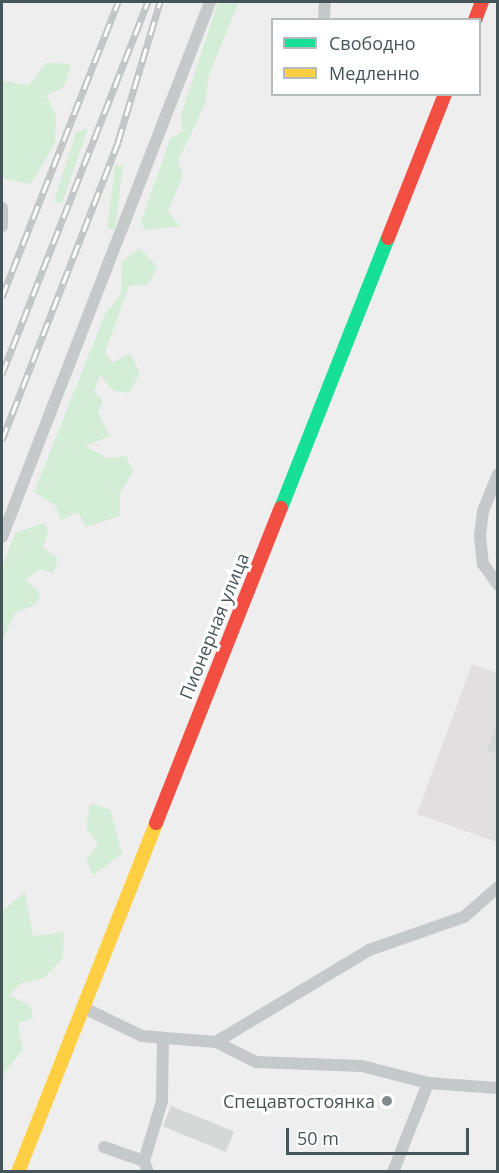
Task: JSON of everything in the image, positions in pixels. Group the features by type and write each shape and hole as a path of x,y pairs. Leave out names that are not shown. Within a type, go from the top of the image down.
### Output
{"street":[{"path":"476,18 482,2"},
{"name":"Пионерная улица","path":"18,1172 444,96"}],"lane":[{"path":"2,537 210,2"},
{"path":"324,18 325,2"},
{"path":"2,208 2,226"},
{"path":"498,474 483,511 480,536 483,564 498,585"},
{"path":"216,1042 369,950 464,917 498,887"},
{"path":"82,1007 142,1036 216,1042 256,1062 362,1066 428,1083 498,1088"},
{"path":"104,1147 146,1166 162,1101 163,1039"},
{"path":"393,1172 428,1083"}],"shaded area":[{"path":"472,664 497,673 497,842 417,814"}],"green space":[{"path":"218,2 239,2 209,74 205,104 178,161 183,176 168,211 180,226 145,230 141,222 170,139 182,131 181,115"},
{"path":"46,63 71,64 64,87 46,96 56,114 55,143 31,184 8,180 2,175 2,81 29,85"},
{"path":"88,128 62,203 54,202 76,132"},
{"path":"115,165 123,166 115,229 107,229"},
{"path":"139,248 158,267 147,285 129,286 105,352 112,363 130,353 140,373 129,393 114,391 100,375 94,391 103,401 98,413 110,436 85,446 107,458 126,456 133,472 120,493 120,516 86,527 78,512 61,521 56,506 34,492 105,314 121,295 122,262"},
{"path":"44,523 48,532 43,547 58,559 53,573 40,569 26,579 41,594 35,605 15,613 2,641 2,568 15,533"},
{"path":"90,804 110,809 122,854 93,875 86,860 98,844 86,828"},
{"path":"25,892 33,936 64,932 63,958 44,978 21,983 10,995 31,1007 33,1019 18,1023 23,1050 5,1072 2,1087 2,911"}],"building":[{"path":"498,723 498,754 487,750"},
{"path":"171,1106 234,1131 226,1152 163,1126"}],"railway":[{"path":"2,297 118,2"},
{"path":"2,374 148,2"},
{"path":"2,440 118,142 160,2"}],"traffic: fast":[{"path":"281,508 388,238"}],"traffic: slow":[{"path":"18,1172 156,823"}],"traffic: jam":[{"path":"476,18 482,2"},
{"path":"388,238 444,96"},
{"path":"156,823 281,508"}],"place":[{"name":"Спецавтостоянка","path":"387,1101"}]}
